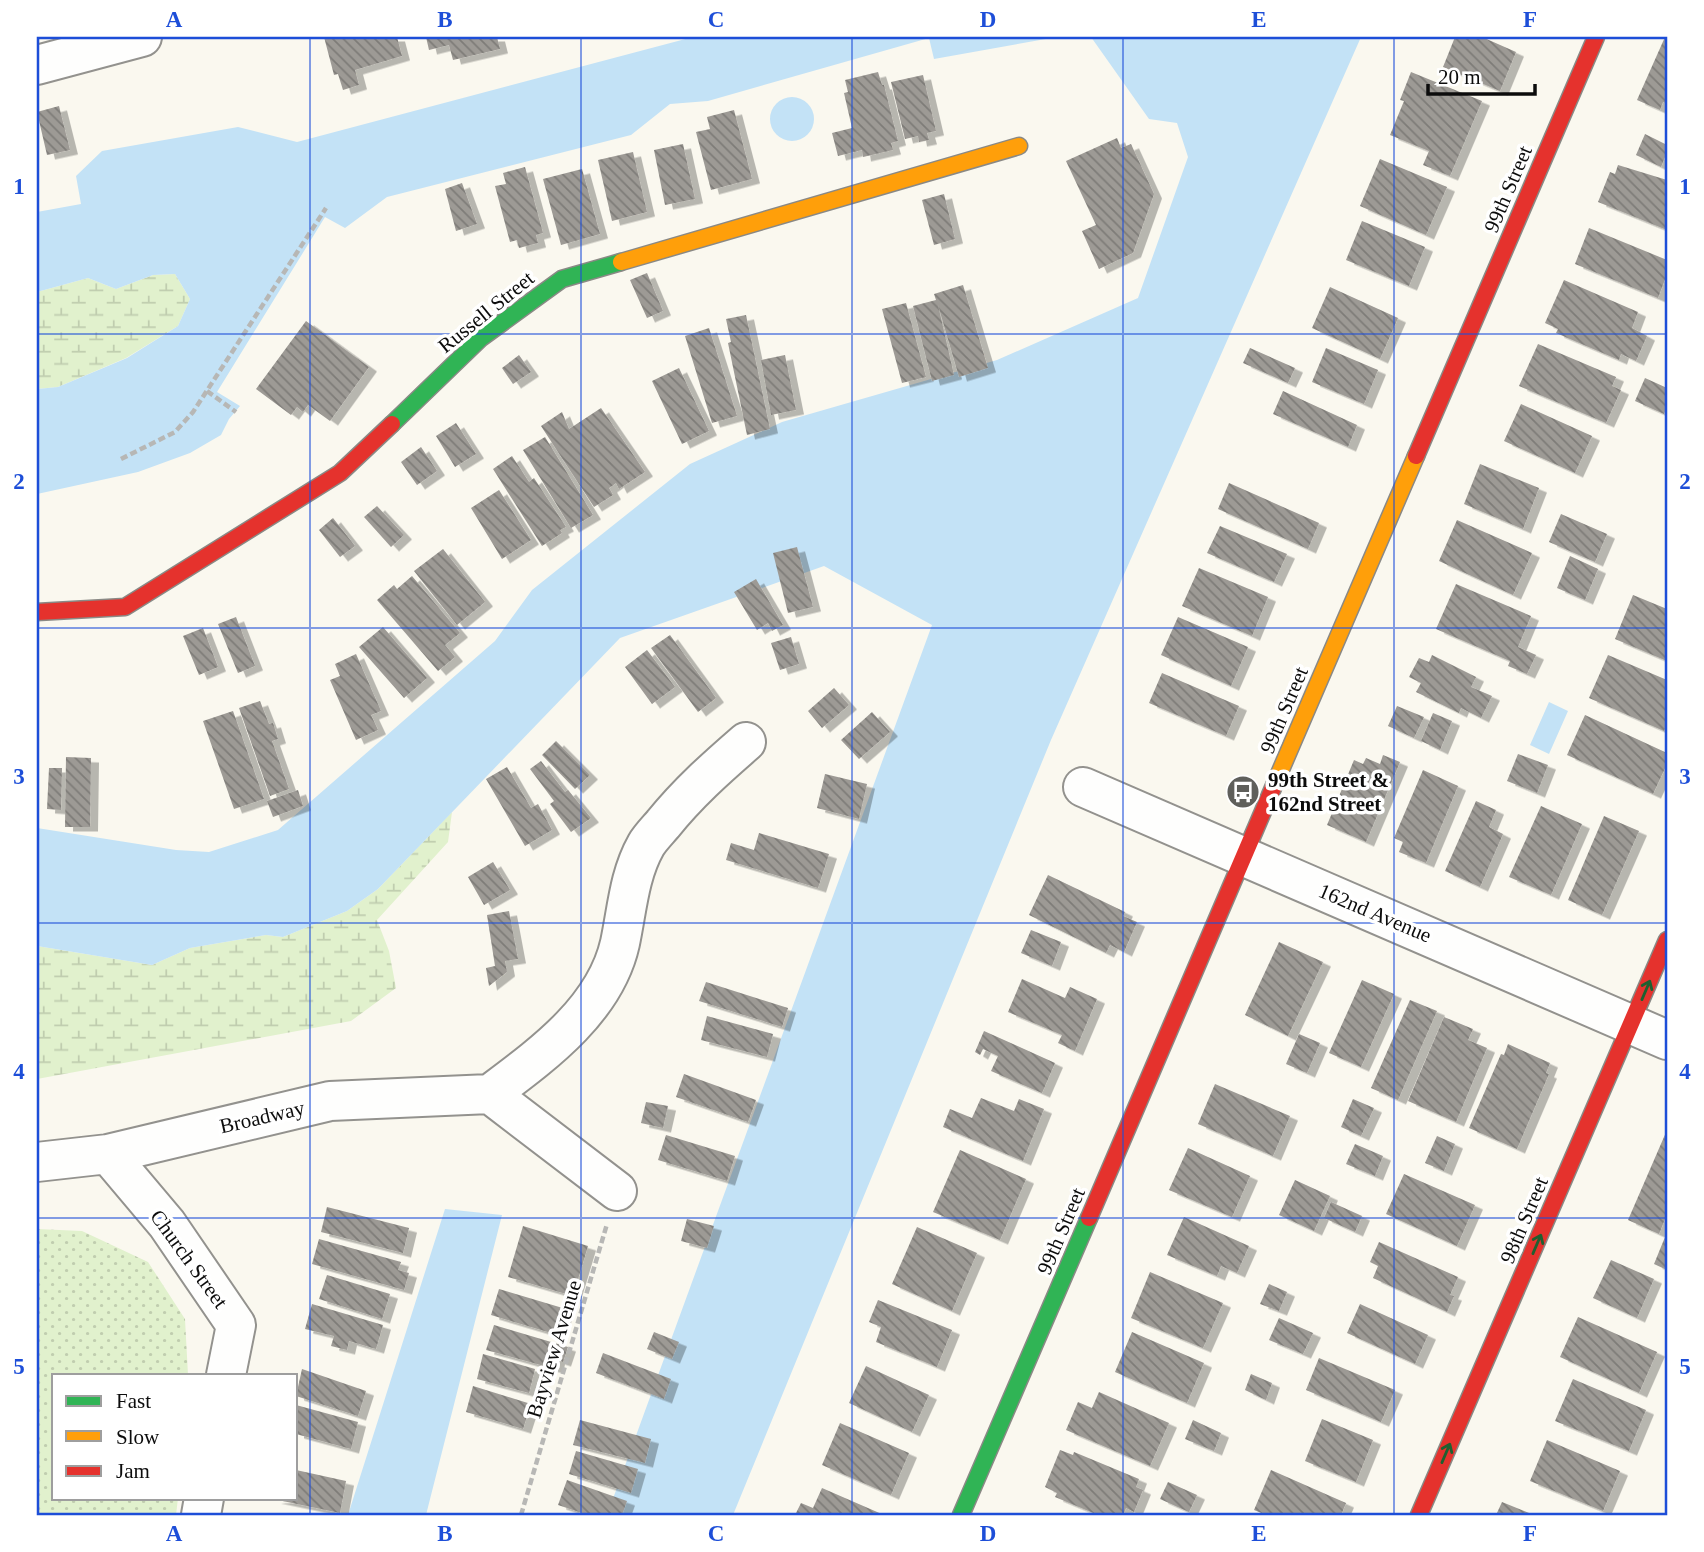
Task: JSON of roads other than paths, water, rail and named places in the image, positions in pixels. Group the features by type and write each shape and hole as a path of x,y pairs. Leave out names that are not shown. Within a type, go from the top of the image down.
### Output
{"street":[{"path":"37,65 142,37"},
{"name":"99th Street","path":"961,1515 1597,37"},
{"name":"Russell Street","path":"37,612 125,607 340,474 481,338 562,279 1019,146"},
{"path":"617,1191 490,1094 539,1057 577,1020 594,997 610,974 620,944 629,890 646,845 686,795 746,742"},
{"name":"162nd Avenue","path":"1083,788 1667,1040"},
{"name":"98th Street","path":"1419,1515 1667,940"},
{"name":"Broadway","path":"37,1162 108,1154 330,1101 490,1094"},
{"name":"Church Street","path":"108,1154 167,1224 236,1325 226,1374"}],"water":[{"path":"693,37 1057,37 934,59 929,38 708,101 670,104 631,135 387,197 345,228 325,217 217,392 240,406 221,435 190,453 138,472 37,494 37,389 58,387 127,358 178,326 190,299 175,274 153,275 116,289 88,278 37,292 37,212 81,204 76,176 102,151 238,127 297,142"},
{"path":"1091,37 1361,37 1051,740 733,1515 607,1515 932,625 824,566 620,638 378,889 347,911 283,937 266,935 190,948 152,965 37,946 37,828 176,850 209,852 278,830 495,641 532,590 690,464 782,422 997,360 1138,298 1188,157 1177,123 1149,119"},
{"path":"792,97 808,103 814,119 808,135 792,141 776,135 770,119 776,103"},
{"path":"1549,702 1568,711 1549,754 1530,745"},
{"path":"445,1209 502,1215 426,1515 348,1515"}],"place":[{"name":"99th Street & 162nd Street","path":"1243,792"}]}
